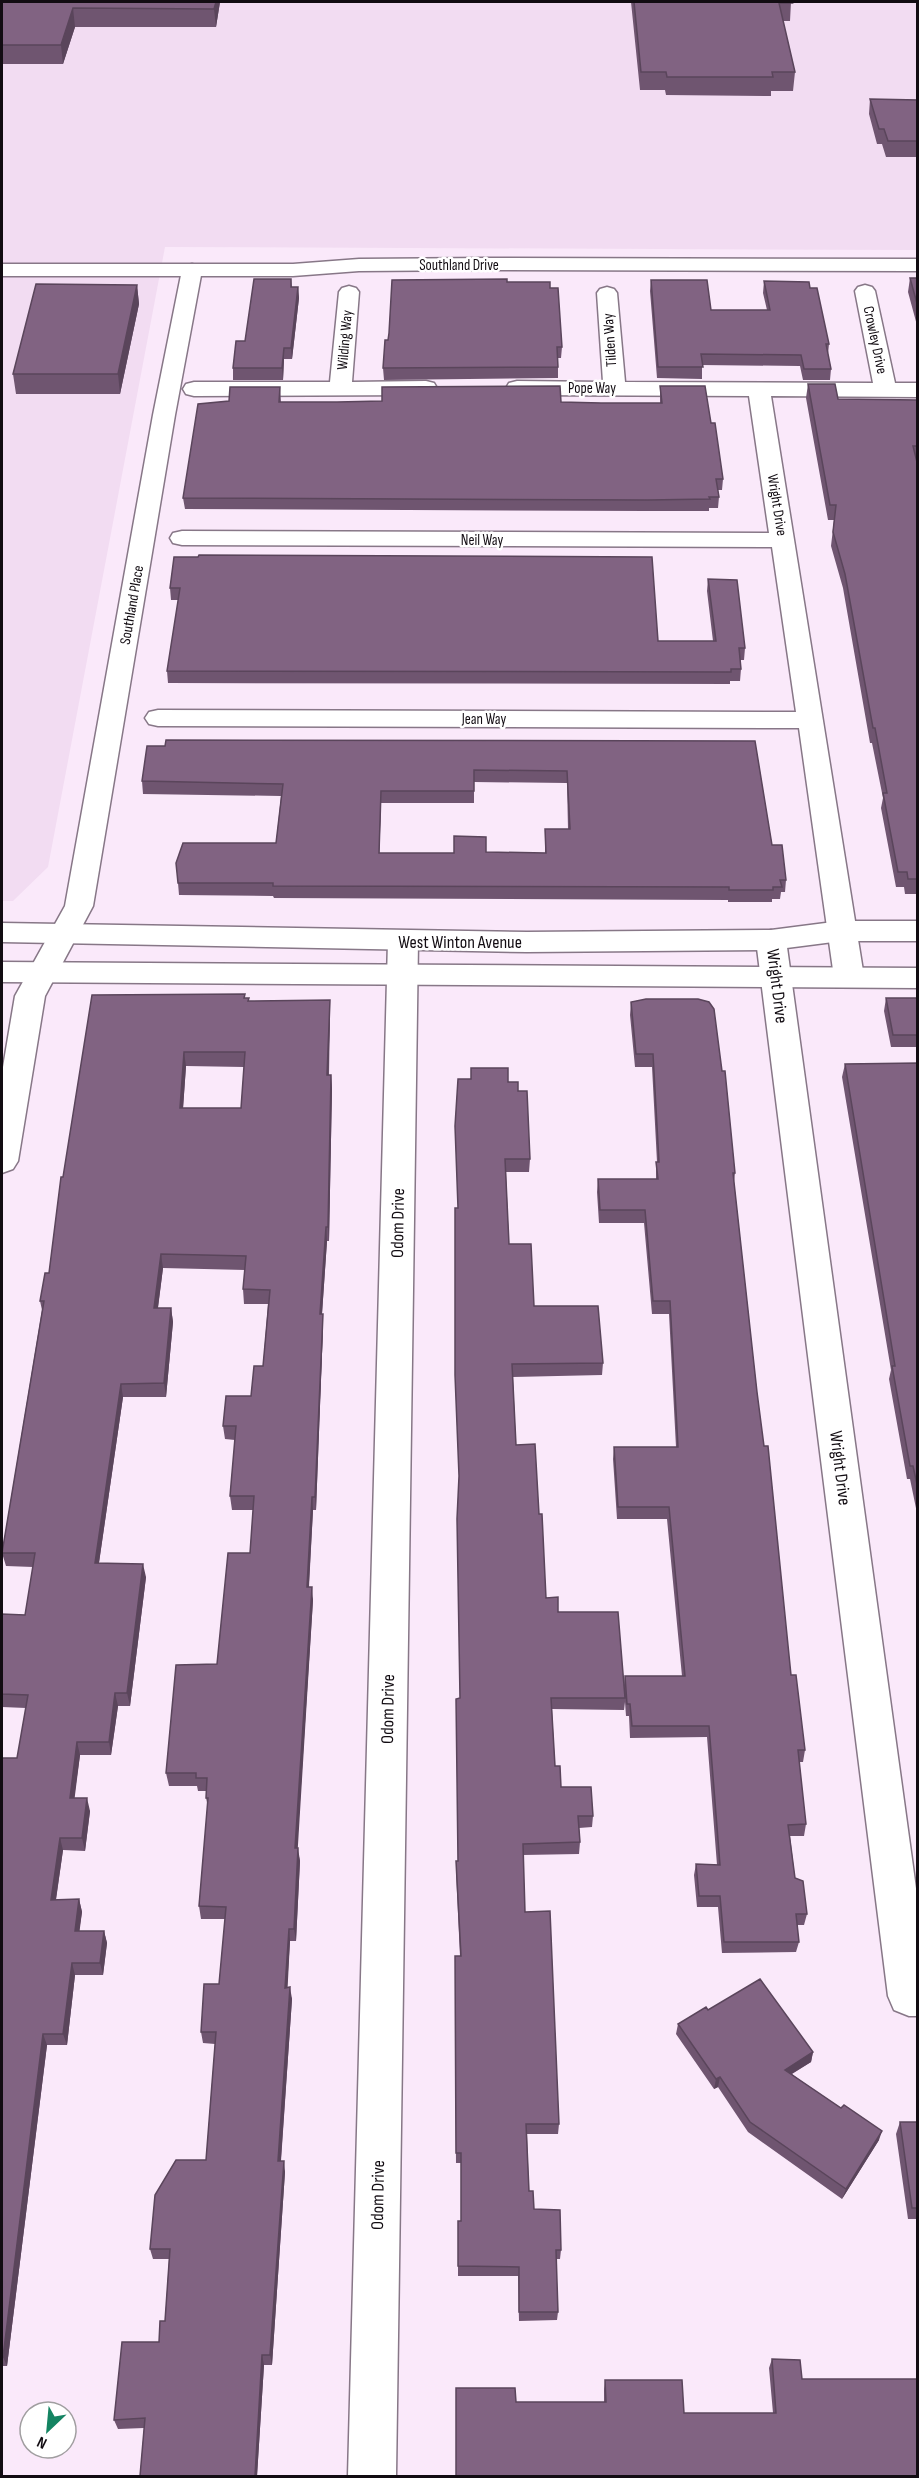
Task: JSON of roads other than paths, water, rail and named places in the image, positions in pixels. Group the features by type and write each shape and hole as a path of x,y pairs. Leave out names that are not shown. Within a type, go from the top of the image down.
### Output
{"street":[{"name":"Southland Drive","path":"2,270 292,270 370,265 918,265"},
{"name":"Southland Place","path":"3,1145 30,996 79,906 135,593 160,436 192,270"},
{"name":"Crowley Drive","path":"865,291 885,390"},
{"name":"Wilding Way","path":"340,388 349,292"},
{"name":"Tilden Way","path":"607,293 614,387"},
{"path":"194,389 447,388"},
{"name":"Pope Way","path":"495,388 918,390"},
{"name":"Wright Drive","path":"759,389 849,977"},
{"name":"Neil Way","path":"182,538 782,540"},
{"name":"Jean Way","path":"158,718 810,720"},
{"name":"West Winton Avenue","path":"2,972 403,958 771,940 841,931 918,931"},
{"name":"West Winton Avenue","path":"2,933 403,958 776,977 918,978"},
{"name":"Wright Drive","path":"771,940 914,1996"},
{"name":"Odom Drive","path":"372,2476 403,958"}]}
